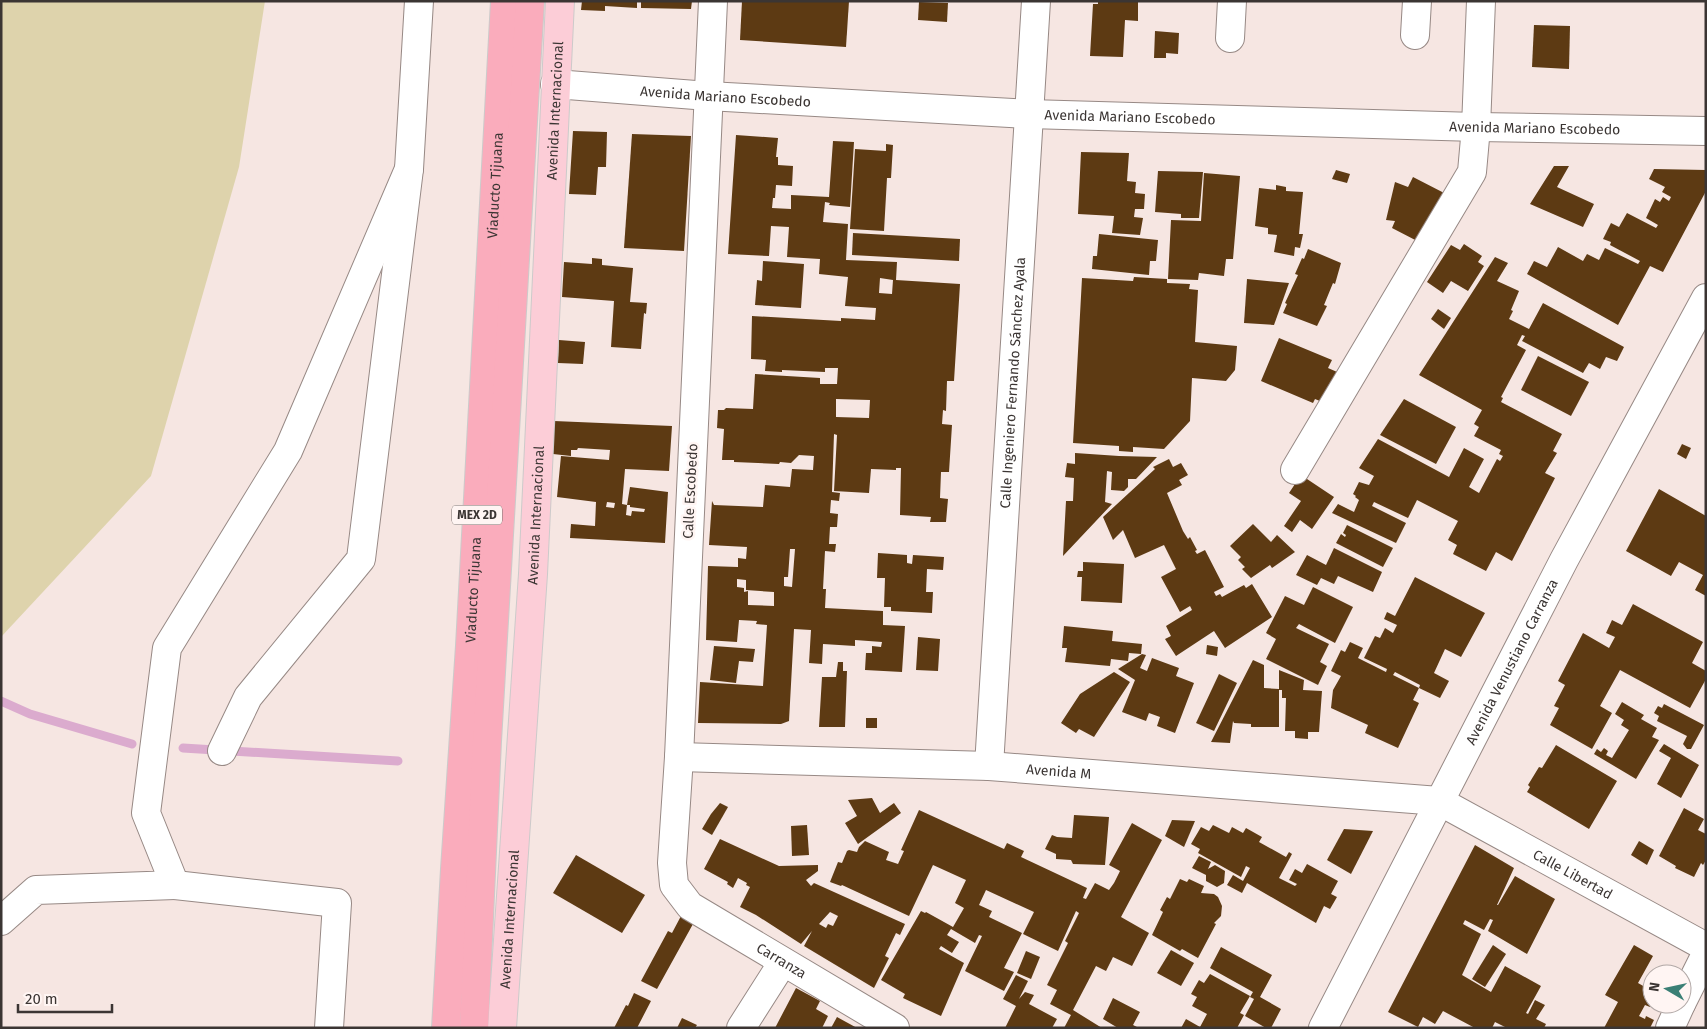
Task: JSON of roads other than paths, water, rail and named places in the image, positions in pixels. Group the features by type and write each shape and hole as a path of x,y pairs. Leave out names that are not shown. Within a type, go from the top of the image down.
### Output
{"highway":[{"path":"435,1028 490,1"},
{"name":"Viaducto Tijuana","path":"446,1028 505,1"},
{"name":"Viaducto Tijuana","path":"460,1028 518,1"},
{"path":"474,1028 488,721 530,1"}],"main road":[{"name":"Avenida Internacional","path":"502,1028 533,574 560,1"}],"street":[{"path":"222,751 248,697 361,559 409,169 419,1"},
{"name":"Calle Escobedo","path":"674,885 672,863 713,1"},
{"name":"Calle Ingeniero Fernando Sánchez Ayala","path":"989,766 1036,1"},
{"path":"1230,38 1232,1"},
{"path":"1415,35 1417,1"},
{"path":"1295,470 1472,172 1476,126 1481,1"},
{"name":"Avenida Mariano Escobedo","path":"555,84 708,96 1029,114 1706,131"},
{"path":"175,885 146,813 167,648 288,451 409,169"},
{"name":"Avenida Venustiano Carranza","path":"1323,1028 1564,560 1696,339 1706,298"},
{"name":"Avenida M","path":"678,757 989,766 1439,801"},
{"name":"Calle Libertad","path":"1439,801 1706,947"},
{"path":"1,921 36,890 175,885 337,903 328,1028"},
{"name":"Carranza","path":"674,885 690,906 894,1028"},
{"path":"1692,981 1706,954"},
{"path":"742,1028 783,962"},
{"path":"1670,1028 1676,1014"}],"waterway":[{"path":"1,701 30,714 132,744"},
{"path":"183,748 398,761"}]}
